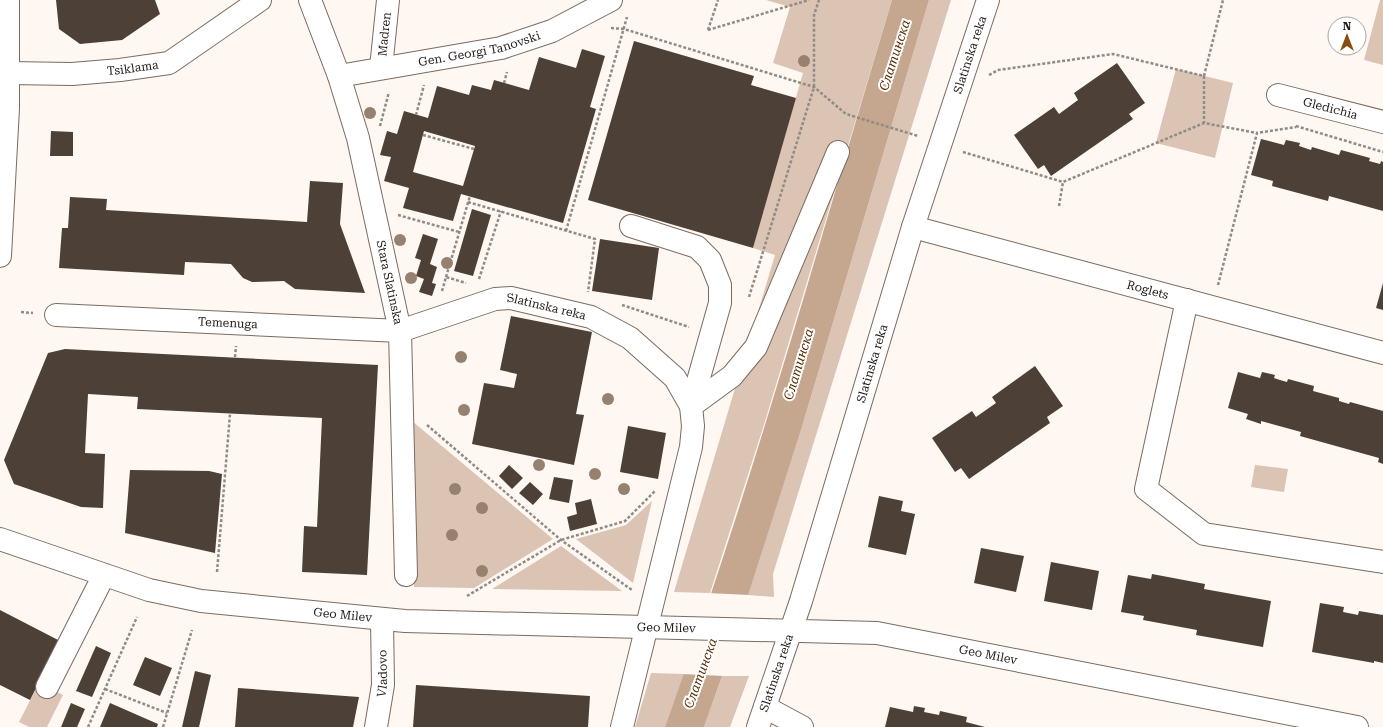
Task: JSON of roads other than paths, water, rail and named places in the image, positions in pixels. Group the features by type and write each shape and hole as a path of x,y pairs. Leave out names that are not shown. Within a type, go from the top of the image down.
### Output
{"street":[{"path":"1,248 4,108 9,73 8,0"},
{"name":"Tsiklama","path":"9,73 72,74 169,63 260,0"},
{"name":"Stara Slatinska","path":"310,0 340,76 358,138 400,331 406,575"},
{"name":"Madren","path":"382,78 388,0"},
{"name":"Gen. Georgi Tanovski","path":"340,76 382,78 501,48 552,31 611,0"},
{"name":"Slatinska reka","path":"762,717 791,631 914,227 932,141 956,94 988,0"},
{"name":"Gledichia","path":"1278,94 1383,122"},
{"path":"691,406 732,376 756,347 838,152"},
{"path":"631,226 697,247 710,260 720,285 720,303 691,406"},
{"name":"Roglets","path":"914,227 1383,353"},
{"name":"Slatinska reka","path":"400,331 495,299 511,298 591,317 630,338 636,343 675,378 691,406 693,426 691,447 652,604 655,627 622,727"},
{"path":"1187,300 1146,489 1204,534 1383,562"},
{"name":"Temenuga","path":"56,315 400,331"},
{"name":"Geo Milev","path":"0,539 149,590 201,601 382,619 883,634 1346,726"},
{"path":"47,687 104,575"},
{"name":"Vladovo","path":"376,727 382,685 382,619"},
{"path":"762,717 802,727"}],"water":[{"name":"Слатинска","path":"892,0 929,0 801,430 722,676 704,727 665,727 755,456 811,274"}]}
